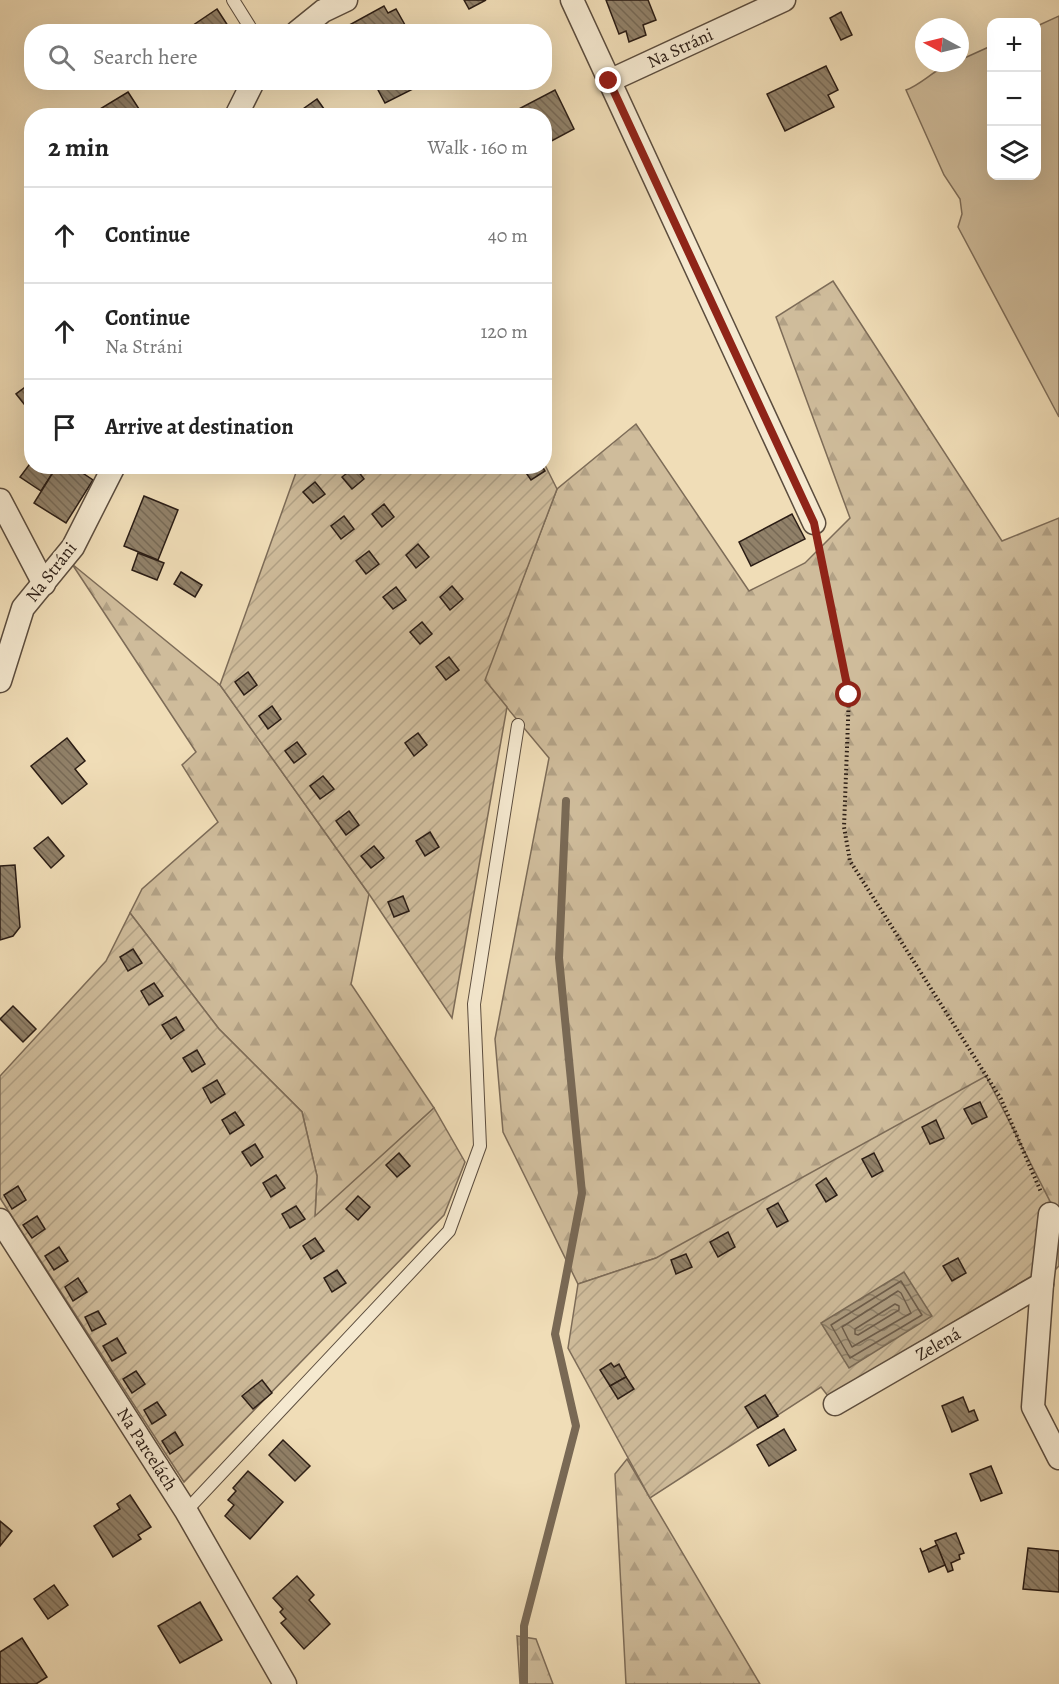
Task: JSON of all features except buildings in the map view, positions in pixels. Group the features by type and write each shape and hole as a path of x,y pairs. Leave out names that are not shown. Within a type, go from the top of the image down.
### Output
{"street":[{"path":"307,24 323,11 346,0"},
{"path":"572,0 814,523"},
{"name":"Na Stráni","path":"609,81 784,0"},
{"path":"240,108 249,90"},
{"name":"Na Stráni","path":"0,681 23,608 73,548 110,474"},
{"path":"0,500 44,584"},
{"path":"1050,1214 1042,1284 1034,1407 1059,1458"},
{"name":"Na Parcelách","path":"0,1220 186,1510 285,1684"},
{"name":"Zelená","path":"835,1404 1042,1284"}],"lane":[{"path":"233,0 248,24"},
{"path":"186,1510 449,1231 480,1146 474,1004 518,725"}],"path":[{"path":"814,523 849,695 844,827 850,861 1001,1099 1050,1214"}],"green space":[{"path":"1059,16 1059,417 958,227 962,214 960,199 944,175 906,90 936,72 969,72 969,56 987,48 987,180 1041,180 1041,24"},
{"path":"833,281 1002,541 1059,518 1059,1219 656,1258 578,1284 503,1132 495,1039 549,758 484,680 557,489 636,424 749,591 805,563 850,518 776,317"},
{"path":"295,474 550,474 557,489 485,680 507,707 452,1018 369,894 220,685"},
{"path":"72,564 220,685 369,894 351,984 434,1108 315,1217 317,1176 302,1112 219,1029 130,913 142,889 218,822 182,765 196,752"},
{"path":"130,913 219,1029 302,1112 317,1176 315,1216 434,1108 465,1162 444,1215 184,1482 0,1198 0,1076 106,961"},
{"path":"986,1076 1059,1219 1059,1266 1051,1274 1030,1277 828,1396 821,1387 650,1498 568,1348 578,1284 656,1258"},
{"path":"627,1459 760,1684 626,1684 615,1474"},
{"path":"517,1636 536,1639 553,1684 520,1684"}],"water":[{"path":"904,1272 932,1316 849,1368 821,1323"}],"waterway":[{"path":"524,1684 524,1626 576,1426 555,1334 582,1193 559,958 566,801"}],"route":[{"path":"609,81 814,523 849,695"}]}
